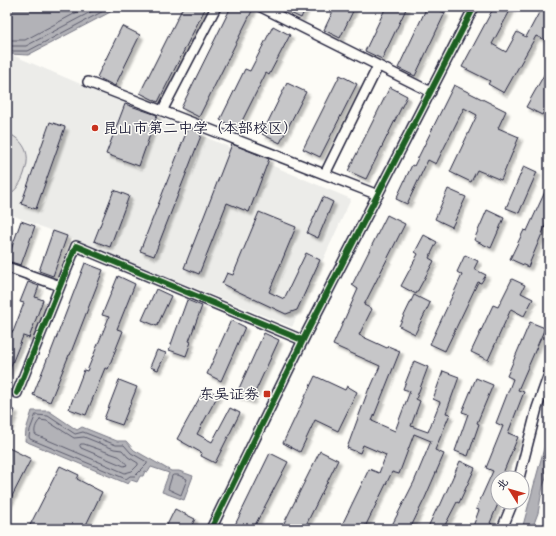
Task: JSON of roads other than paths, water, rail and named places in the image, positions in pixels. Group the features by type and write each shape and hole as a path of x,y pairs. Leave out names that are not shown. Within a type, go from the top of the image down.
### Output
{"street":[{"path":"162,110 216,7"},
{"path":"261,7 431,92"},
{"path":"211,529 302,340 474,7"},
{"path":"325,174 378,66"},
{"path":"88,82 378,195"},
{"path":"17,393 76,246 302,340"},
{"path":"7,267 60,286"},
{"path":"521,470 537,408 549,374"},
{"path":"502,529 510,510"}],"water":[{"path":"7,7 120,7 28,55 10,54 7,56"},
{"path":"32,411 49,411 77,430 82,427 117,441 126,441 134,450 171,471 179,471 193,476 184,500 162,492 169,473 151,467 148,472 145,471 143,476 140,476 137,482 131,480 128,484 25,441 26,430"},
{"path":"549,435 549,471 543,486 538,513 532,529 522,529 527,510 530,510 530,500"}],"place":[{"name":"昆山市第二中学（本部校区）","path":"95,128"},
{"name":"东吴证券","path":"267,394"}]}
